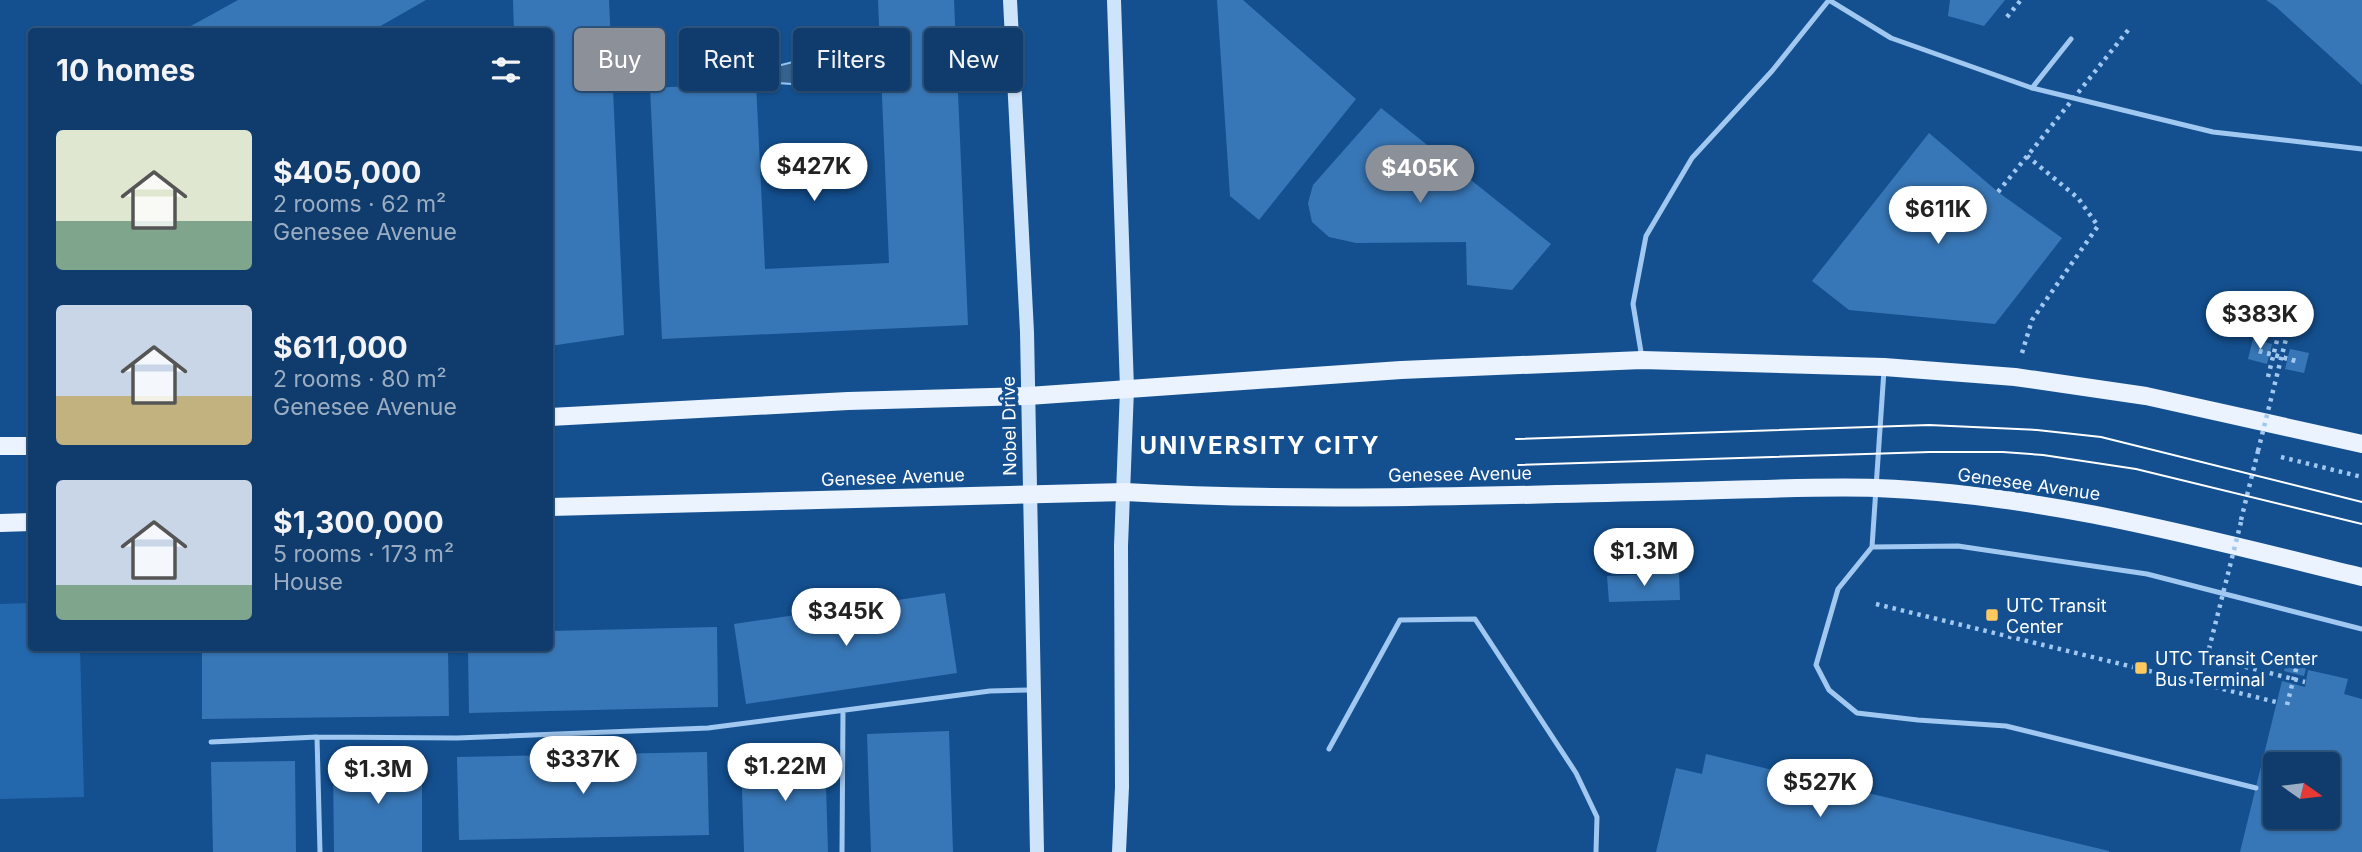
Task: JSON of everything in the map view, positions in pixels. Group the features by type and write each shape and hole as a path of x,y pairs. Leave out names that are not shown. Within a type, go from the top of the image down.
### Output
{"main road":[{"name":"Nobel Drive","path":"1010,0 1027,318 1037,852"},
{"path":"1114,0 1127,389 1121,546 1122,787 1119,852"},
{"path":"553,417 848,401 1028,396 1401,370 1642,360 1884,367 2015,377 2146,396 2362,444"},
{"path":"0,446 28,446"},
{"name":"Genesee Avenue","path":"553,507 1125,492 1202,496 1446,496 1876,488 2023,501 2116,517 2362,577"},
{"path":"0,523 28,522"}],"lane":[{"path":"1642,360 1633,304 1646,236 1692,158 1772,71 1829,0 1891,38 2032,88 2213,132 2362,149"},
{"path":"2032,88 2071,39"},
{"path":"1884,367 1872,547 1838,589 1816,665 1829,690 1857,713 2006,726 2256,788"},
{"path":"1872,547 1958,545 2147,574 2362,629"},
{"path":"1329,749 1400,621 1475,619 1576,773 1597,817 1596,852"},
{"path":"211,741 317,737 457,738 708,728 990,691 1034,690"},
{"path":"842,852 843,711"},
{"path":"317,737 320,852"}],"path":[{"path":"2007,17 2021,0"},
{"path":"1998,192 2129,29"},
{"path":"2015,377 2032,320 2098,226 2078,198 2027,156"},
{"path":"2268,377 2282,320 2290,322 2207,657 2305,682"},
{"path":"2259,351 2274,353 2296,361 2259,351"},
{"path":"2258,451 2362,477"},
{"path":"2241,522 2254,525"},
{"path":"1876,604 2276,702"},
{"path":"2287,705 2297,665 2293,679"}],"shaded area":[{"path":"793,62 793,84 779,83 779,66"},
{"path":"28,603 28,651 80,651 84,797 0,799 0,604"}],"building":[{"path":"238,0 426,0 377,28 187,28"},
{"path":"513,0 609,0 610,28 574,28 574,91 613,91 624,335 553,346 553,28 514,28"},
{"path":"878,0 954,0 955,28 924,28 924,91 958,91 968,325 662,339 650,91 665,91 665,87 679,87 679,91 756,91 765,269 889,263 882,91 910,91 910,28 879,28"},
{"path":"1217,0 1243,0 1356,99 1259,220 1230,196"},
{"path":"1950,0 2005,0 1984,26 1948,16"},
{"path":"2266,0 2362,0 2362,85 2275,6"},
{"path":"1381,108 1551,244 1512,290 1467,285 1466,242 1356,243 1329,237 1312,222 1308,203 1313,185"},
{"path":"1929,133 1998,192 2062,238 1995,324 1849,310 1812,281"},
{"path":"2253,339 2272,344 2267,364 2248,359"},
{"path":"2290,349 2309,353 2304,373 2285,369"},
{"path":"1679,573 1680,600 1609,602 1607,576"},
{"path":"945,593 957,673 746,704 734,624"},
{"path":"717,627 718,707 469,713 468,651 553,651 553,631"},
{"path":"202,651 448,651 449,716 202,719"},
{"path":"2289,652 2309,657 2304,676 2284,671"},
{"path":"2308,670 2348,679 2344,694 2362,699 2362,852 2240,852 2263,758 2263,830 2340,830 2340,752 2265,752 2282,681 2305,687"},
{"path":"949,731 953,852 871,852 867,734"},
{"path":"707,752 709,835 459,840 457,757"},
{"path":"825,753 828,852 744,852 741,756"},
{"path":"1706,754 2109,852 1656,852 1676,768 1702,774"},
{"path":"422,760 422,852 334,852 333,761"},
{"path":"295,761 296,852 213,852 211,762"}],"tram line":[{"path":"1516,439 1929,425 2037,430 2101,437 2362,502"},
{"path":"1518,465 2003,452 2136,469 2362,524"}],"place":[{"name":"UTC Transit Center","path":"1992,615"},
{"name":"UTC Transit Center Bus Terminal","path":"2141,668"}],"district":[{"name":"UNIVERSITY CITY","path":"1260,445"}]}
